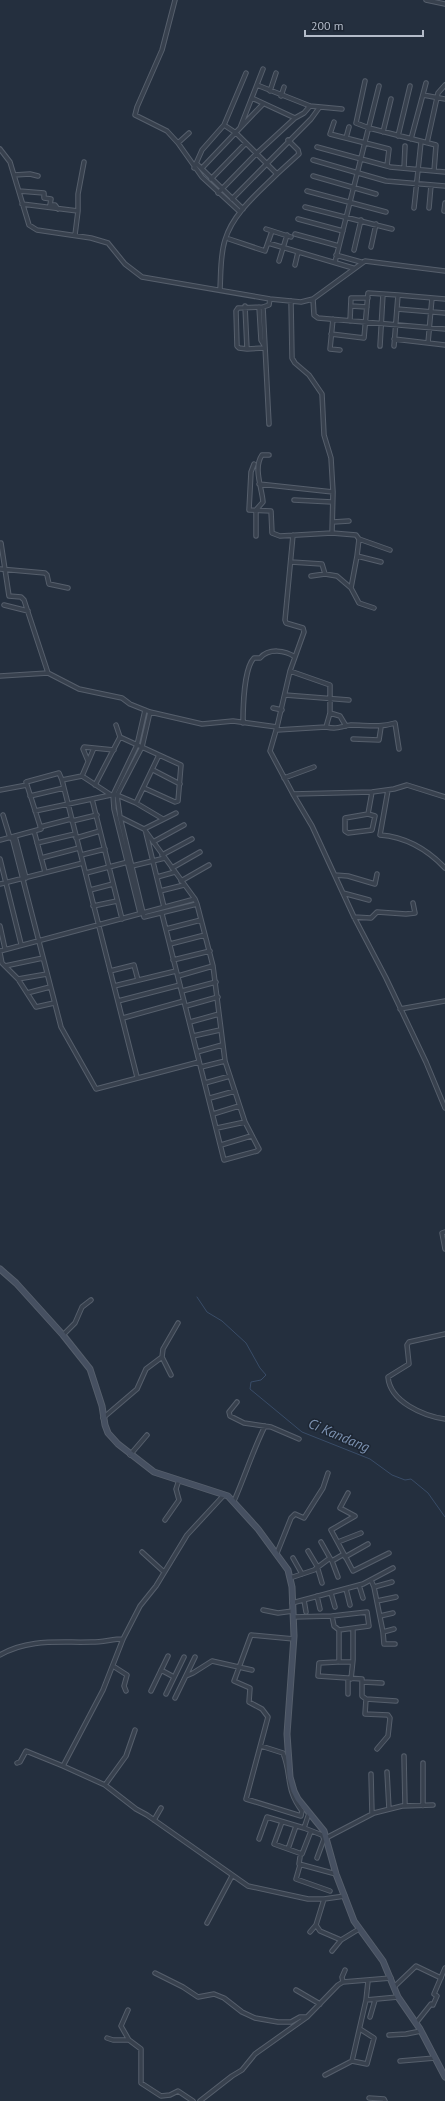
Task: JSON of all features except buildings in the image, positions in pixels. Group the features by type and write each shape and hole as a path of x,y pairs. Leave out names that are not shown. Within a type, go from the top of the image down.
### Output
{"street":[{"path":"175,0 162,50 137,107 135,115 167,131 178,143 194,168 218,194 242,211"},
{"path":"426,0 445,4"},
{"path":"240,128 263,69"},
{"path":"194,168 202,150 224,125 246,73"},
{"path":"270,91 276,73"},
{"path":"365,81 355,119 358,125 436,145 434,171"},
{"path":"411,139 426,83"},
{"path":"427,143 440,90 445,85"},
{"path":"257,86 310,106 342,109"},
{"path":"335,262 379,86"},
{"path":"398,136 410,86"},
{"path":"281,96 284,87"},
{"path":"423,95 445,99"},
{"path":"252,98 296,118"},
{"path":"383,132 391,99"},
{"path":"202,168 263,104"},
{"path":"218,194 257,153 296,118 304,113 310,106"},
{"path":"232,199 268,163 288,140 311,119 319,108"},
{"path":"330,134 334,122"},
{"path":"224,125 236,133 268,163 277,174"},
{"path":"346,138 349,127"},
{"path":"178,143 189,133"},
{"path":"325,133 389,149"},
{"path":"220,289 223,245 228,232 242,211 277,174 299,154 298,150 288,140"},
{"path":"414,208 421,142"},
{"path":"211,179 246,143"},
{"path":"387,166 390,144"},
{"path":"404,168 406,146"},
{"path":"317,147 387,166 445,172"},
{"path":"0,149 10,162 29,225 37,230 92,238 108,243 126,264 142,277 220,289 270,299 301,302 313,299 361,262"},
{"path":"313,160 386,181 445,186"},
{"path":"75,235 78,211 78,194 84,162"},
{"path":"196,163 242,211"},
{"path":"14,175 30,174 38,176"},
{"path":"313,176 376,194"},
{"path":"429,208 431,185"},
{"path":"19,191 44,193 44,198 51,199 50,205 55,206 58,209"},
{"path":"307,191 386,212"},
{"path":"444,211 445,203"},
{"path":"22,204 78,211"},
{"path":"305,207 392,229"},
{"path":"298,219 343,231"},
{"path":"354,250 361,220"},
{"path":"370,246 376,224"},
{"path":"266,229 339,246"},
{"path":"229,239 264,251 272,231"},
{"path":"278,261 283,248 291,236"},
{"path":"268,244 353,268"},
{"path":"295,266 298,252"},
{"path":"336,255 361,262 374,261 445,271"},
{"path":"331,334 364,338 369,293 445,299"},
{"path":"380,346 383,294"},
{"path":"394,346 398,295"},
{"path":"350,321 351,298 368,298"},
{"path":"428,343 432,298"},
{"path":"265,346 247,349 239,348 237,346 236,312 238,308 245,306 261,307 269,305 270,299"},
{"path":"313,299 316,317 445,329"},
{"path":"292,302 292,358 295,363 309,375 322,394 324,435 331,458 333,492 332,533"},
{"path":"245,306 247,349"},
{"path":"351,306 367,307"},
{"path":"261,307 265,346 269,424"},
{"path":"397,309 445,313"},
{"path":"333,319 330,349 340,350"},
{"path":"394,339 445,344"},
{"path":"256,536 256,510 263,502 260,484 261,455 269,455"},
{"path":"254,464 251,472 249,510 271,511 272,533 280,536 352,533 359,539 390,550"},
{"path":"260,484 333,492"},
{"path":"294,500 332,502"},
{"path":"333,522 349,521"},
{"path":"293,535 284,620 286,623 303,628 304,630 290,671 282,710 270,751 312,826 354,918 400,1009 445,1108"},
{"path":"351,588 359,539"},
{"path":"2,543 9,596 23,598 48,673"},
{"path":"357,556 381,562"},
{"path":"291,562 322,564 325,574"},
{"path":"0,569 5,568 44,573 47,575 49,584 68,588"},
{"path":"311,576 325,574 337,576 351,588 360,603 374,608"},
{"path":"4,605 28,611"},
{"path":"243,723 248,672 252,660 254,658 260,658 264,654 280,651 288,652 295,656"},
{"path":"290,671 330,685 330,713 326,728"},
{"path":"0,676 48,673 79,690 122,698 130,704 150,712 202,724 213,724 223,721 277,729 338,729 346,726 381,727 395,723 399,749"},
{"path":"285,695 349,700"},
{"path":"273,708 282,710"},
{"path":"145,710 137,745 113,795 114,809 142,913 146,918 196,904"},
{"path":"35,811 113,795 142,747 150,712"},
{"path":"330,713 340,716 346,726"},
{"path":"95,785 120,737 116,725"},
{"path":"353,739 379,740 381,727"},
{"path":"120,737 181,765 178,801 175,802 144,788"},
{"path":"88,762 83,748 114,750"},
{"path":"82,776 94,748"},
{"path":"136,803 159,755"},
{"path":"284,778 314,767"},
{"path":"153,770 180,784"},
{"path":"40,827 26,782 59,773 86,873 93,906 137,1077"},
{"path":"62,780 82,776 113,795 136,803 163,819"},
{"path":"0,790 27,785"},
{"path":"293,794 372,792 407,785 445,797"},
{"path":"30,796 64,788"},
{"path":"388,790 380,835 394,836 407,840 438,860 445,868"},
{"path":"368,814 372,792"},
{"path":"113,795 120,817 142,913"},
{"path":"92,799 122,919"},
{"path":"145,831 163,819 176,813"},
{"path":"368,814 375,816 372,830 348,833 345,831 345,818 368,814"},
{"path":"3,815 12,837 24,878 46,974 61,1027 96,1089 137,1077 199,1062"},
{"path":"0,840 41,829 40,827 97,815"},
{"path":"120,817 145,831 194,899 210,951 213,966 225,1061 245,1122 259,1149 258,1151 224,1160 210,1098 202,1067 199,1062 162,914"},
{"path":"153,842 184,825"},
{"path":"34,831 45,872"},
{"path":"145,831 164,907"},
{"path":"37,843 100,832"},
{"path":"132,866 152,862 164,857 192,839"},
{"path":"41,858 79,848"},
{"path":"81,855 105,849"},
{"path":"172,868 200,852"},
{"path":"0,859 21,944"},
{"path":"86,873 128,862"},
{"path":"0,884 83,863"},
{"path":"181,881 209,865"},
{"path":"157,877 174,872"},
{"path":"335,875 348,876 375,884 377,874"},
{"path":"90,890 113,884"},
{"path":"160,892 184,885"},
{"path":"343,893 369,900"},
{"path":"54,1002 36,1007 18,979 2,963 0,952 21,944 98,926 194,899"},
{"path":"93,906 117,901"},
{"path":"354,918 371,918 377,912 415,913 413,903"},
{"path":"166,929 201,920"},
{"path":"0,926 6,949"},
{"path":"170,944 205,936"},
{"path":"173,960 210,951"},
{"path":"5,966 43,958"},
{"path":"110,971 134,965 138,980"},
{"path":"178,976 213,966"},
{"path":"114,986 176,971"},
{"path":"18,979 46,974"},
{"path":"182,991 216,982"},
{"path":"118,1001 180,985"},
{"path":"27,993 50,987"},
{"path":"186,1006 218,997"},
{"path":"123,1018 184,1001"},
{"path":"400,1009 445,1001"},
{"path":"190,1022 219,1014"},
{"path":"193,1036 220,1030"},
{"path":"197,1052 222,1045"},
{"path":"202,1067 225,1061"},
{"path":"205,1083 230,1076"},
{"path":"210,1098 235,1091"},
{"path":"213,1114 240,1106"},
{"path":"217,1128 245,1122"},
{"path":"221,1144 252,1136"},
{"path":"445,1232 442,1233 445,1249"},
{"path":"0,1269 16,1283 64,1335 92,1373 108,1433 130,1454 154,1472 224,1495 234,1501 277,1553 290,1578 294,1639 287,1744 292,1784 304,1810"},
{"path":"64,1335 75,1323 82,1307 91,1300"},
{"path":"171,1375 162,1357 163,1349 178,1323"},
{"path":"445,1334 409,1342 407,1345 409,1364 388,1377 389,1383 396,1394 406,1403 420,1412 445,1419"},
{"path":"104,1418 136,1389 146,1369 162,1357"},
{"path":"237,1402 229,1412 230,1416 240,1422 271,1426 299,1439"},
{"path":"234,1501 256,1450 258,1439 265,1426"},
{"path":"130,1454 147,1435"},
{"path":"277,1553 291,1518 295,1514 304,1518 323,1488 328,1473"},
{"path":"165,1520 179,1500 176,1489 179,1480"},
{"path":"348,1493 340,1508 355,1516 331,1530 353,1571 389,1553"},
{"path":"63,1766 72,1752 113,1666 123,1638 146,1597 164,1572 186,1535 224,1495"},
{"path":"338,1542 361,1533"},
{"path":"321,1542 338,1577"},
{"path":"290,1578 331,1560 344,1556 368,1544"},
{"path":"308,1551 317,1566 322,1583"},
{"path":"142,1552 164,1572"},
{"path":"293,1558 302,1574"},
{"path":"292,1603 359,1585 393,1568"},
{"path":"371,1580 377,1601 384,1644 395,1644"},
{"path":"374,1587 392,1582"},
{"path":"359,1585 363,1598"},
{"path":"346,1589 350,1605"},
{"path":"331,1593 335,1607"},
{"path":"317,1596 320,1609"},
{"path":"377,1601 396,1597"},
{"path":"304,1600 306,1612"},
{"path":"263,1610 278,1613 332,1616 367,1612 369,1626 339,1630 334,1626 332,1616"},
{"path":"380,1616 393,1613"},
{"path":"348,1694 352,1662 353,1629"},
{"path":"383,1632 394,1629"},
{"path":"338,1662 339,1630"},
{"path":"294,1639 251,1635 234,1681 250,1688 249,1702 262,1709 268,1717 246,1799 301,1816 304,1810"},
{"path":"0,1655 12,1648 38,1643 68,1641 90,1642 123,1638"},
{"path":"151,1691 168,1656"},
{"path":"175,1698 195,1657"},
{"path":"166,1694 184,1658"},
{"path":"186,1676 212,1661 252,1670"},
{"path":"352,1662 319,1663 318,1676 360,1679 363,1682 382,1683"},
{"path":"113,1666 127,1675 124,1686 126,1691"},
{"path":"161,1670 182,1683"},
{"path":"363,1682 362,1696 366,1699 396,1701"},
{"path":"366,1699 366,1715 388,1715 390,1718 388,1736 377,1749"},
{"path":"106,1785 126,1756 135,1730"},
{"path":"261,1746 282,1753 286,1760 291,1793 304,1810 320,1824 326,1838 336,1874 359,1929 383,1961 398,1997 421,2031 445,2077"},
{"path":"17,1763 20,1762 26,1751 106,1785 136,1809 248,1886 261,1890 308,1898 324,1899 345,1896"},
{"path":"404,1756 405,1806"},
{"path":"423,1763 423,1806"},
{"path":"387,1772 388,1809"},
{"path":"371,1774 372,1814"},
{"path":"326,1838 372,1814 388,1809 405,1806 433,1805"},
{"path":"154,1820 161,1808"},
{"path":"304,1828 309,1813"},
{"path":"259,1839 267,1817 304,1828 322,1835 324,1839 317,1858"},
{"path":"282,1822 274,1844 288,1850 302,1854 311,1831"},
{"path":"288,1850 296,1826"},
{"path":"300,1857 296,1880 330,1891"},
{"path":"300,1864 336,1874"},
{"path":"207,1923 232,1876"},
{"path":"310,1932 316,1925 324,1899"},
{"path":"316,1925 320,1931 341,1940"},
{"path":"332,1951 341,1940 359,1929"},
{"path":"394,1987 416,1966 441,1978"},
{"path":"416,2023 431,2004 433,2004 437,1996 434,1994 445,1968"},
{"path":"343,1982 342,1977 344,1970"},
{"path":"155,1974 183,1987 198,1997 210,1994 224,1998 242,2012 255,2018 287,2022 302,2017 307,2017"},
{"path":"200,2101 242,2070 255,2054 307,2017 338,1985 343,1982 391,1978"},
{"path":"352,2061 366,2000 368,1980"},
{"path":"296,1990 320,2004"},
{"path":"366,2000 398,1997"},
{"path":"370,2017 376,2000"},
{"path":"128,2010 121,2026 128,2040 141,2049 140,2083 161,2096 170,2095 178,2091 193,2101"},
{"path":"325,2075 352,2061 368,2063 374,2040 373,2037 360,2029"},
{"path":"389,2035 421,2031"},
{"path":"107,2038 112,2040 128,2040"},
{"path":"400,2062 435,2058"},
{"path":"369,2098 384,2099 385,2101"}],"waterway":[{"name":"Ci Kandang","path":"197,1297 207,1312 222,1321 246,1343 260,1368 266,1375 261,1380 251,1382 250,1389 302,1432 370,1459 392,1475 405,1480 411,1479 428,1493 445,1517"}]}
